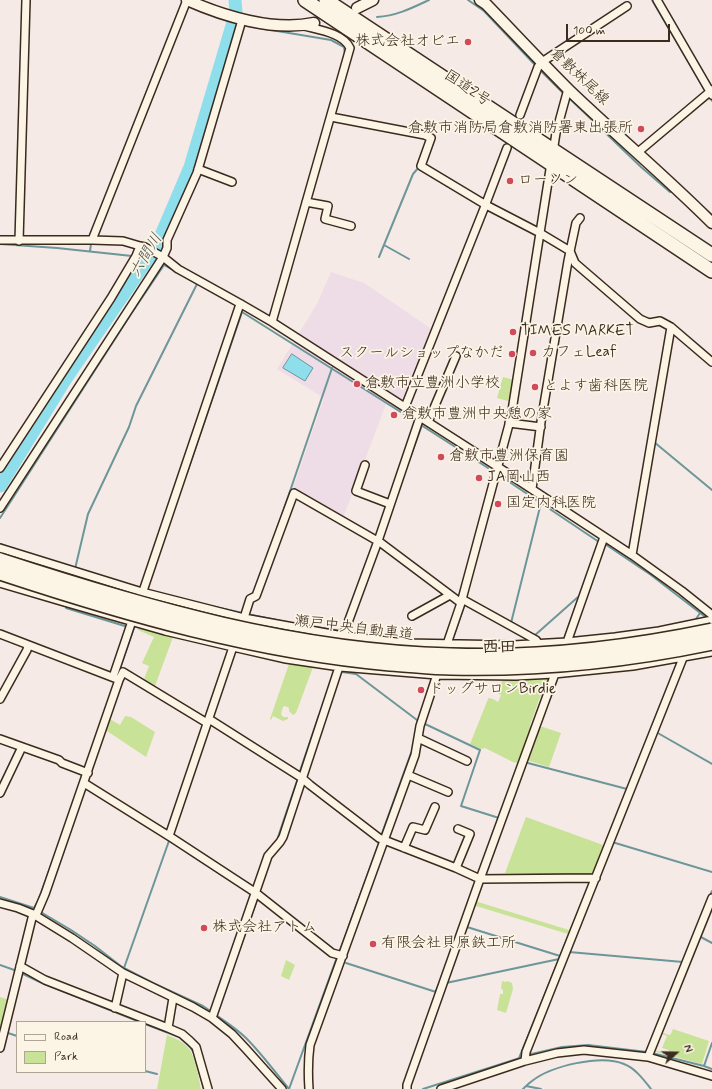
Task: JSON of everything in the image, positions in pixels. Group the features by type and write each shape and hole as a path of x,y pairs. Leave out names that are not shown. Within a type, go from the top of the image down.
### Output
{"highway":[{"name":"国道2号","path":"305,0 712,271"},
{"name":"国道2号","path":"326,0 712,255"},
{"name":"瀬戸中央自動車道","path":"0,560 171,612 275,635 377,650 451,655 500,656 549,654 638,644 710,624"},
{"name":"瀬戸中央自動車道","path":"0,574 115,610 213,635 272,648 361,661 450,668 550,666 639,656 712,643"}],"main road":[{"path":"187,0 227,15 241,22 302,25 314,23"},
{"path":"357,8 373,0"},
{"name":"倉敷妹尾線","path":"484,1 539,67 710,217"}],"street":[{"path":"19,240 26,0"},
{"path":"92,240 187,0"},
{"path":"637,153 709,93 657,0"},
{"path":"520,115 539,67 627,6"},
{"path":"0,508 167,248 167,240 198,170 241,22"},
{"path":"272,322 350,48 348,43 336,35 302,25"},
{"path":"309,1089 308,1060 310,1045 382,839 416,754 420,726 462,601 510,423 553,150 567,93"},
{"path":"331,117 425,135 431,138 421,166 485,207 540,233 570,251 575,263 640,319 649,323 660,321 668,325 712,362"},
{"path":"405,407 485,207 506,148"},
{"path":"198,170 232,182"},
{"path":"306,202 328,206 325,219 351,226"},
{"path":"532,490 570,251 576,223 580,218"},
{"path":"0,240 123,241 143,246 162,256 178,269 272,322 498,467 632,556 682,591 712,615"},
{"path":"0,468 143,246"},
{"path":"0,1048 19,970 36,912 45,894 84,783 85,772 116,679 132,622 241,304"},
{"path":"632,556 652,441 668,325"},
{"path":"428,422 456,356"},
{"path":"213,1015 257,894 268,856 283,837 300,776 340,667 343,636 379,540 420,417"},
{"path":"510,423 541,427"},
{"path":"365,465 356,491 390,504"},
{"path":"170,837 250,599 256,596 294,493 379,540 450,594 536,640 539,644"},
{"path":"407,1089 407,1085 479,877 523,762 604,537"},
{"path":"0,548 142,592 244,618 343,636 406,643 513,646 615,637 693,625 710,624"},
{"path":"0,583 132,622 233,647 286,659 340,667 437,675 516,676 626,667 712,652"},
{"path":"412,616 450,594"},
{"path":"0,634 28,648 116,679"},
{"path":"0,700 28,648"},
{"path":"525,1057 654,731 680,658"},
{"path":"116,679 123,672 209,721 300,776 382,839 479,877 596,878"},
{"path":"0,738 21,749 59,760 62,763 85,772"},
{"path":"418,738 467,760"},
{"path":"0,793 21,749"},
{"path":"408,775 448,792"},
{"path":"84,783 257,894 332,953 340,956"},
{"path":"404,848 413,827 425,830 435,807"},
{"path":"456,868 470,834 458,829"},
{"path":"649,1054 712,898"},
{"path":"0,902 36,912 123,973 173,998 213,1015 282,1089"},
{"path":"19,970 182,1034 196,1047 208,1089"},
{"path":"115,1008 123,973"},
{"path":"168,1028 173,998"},
{"path":"441,1089 525,1057 584,1050 649,1054 712,1076"}],"shaded area":[{"name":"倉敷市立豊洲小学校","path":"331,272 364,283 433,330 402,413 386,404 343,518 293,488 324,398 277,369 317,304"}],"green space":[{"path":"503,377 514,380 508,401 497,398"},
{"path":"138,628 173,637 155,686 144,679 149,666 142,663 154,637 138,630"},
{"path":"289,664 313,667 296,713 293,715 289,711 289,708 285,706 283,707 281,714 283,717 288,717 288,719 283,721 273,716 271,720 270,719"},
{"path":"548,678 530,725 531,726 518,763 485,748 481,749 470,744 488,699 493,699 498,702 501,695 497,693 502,681"},
{"path":"125,716 131,717 155,732 146,757 107,731 106,729 110,719 120,725"},
{"path":"538,727 543,727 561,733 549,767 526,760"},
{"path":"526,817 603,845 593,873 505,873"},
{"path":"476,900 478,902 569,930 568,934 476,906 473,907"},
{"path":"286,960 295,965 289,980 281,976"},
{"path":"502,981 512,983 513,989 506,1013 497,1010 500,994 503,994 503,990 501,989"},
{"path":"0,997 9,1000 2,1030 0,1030"},
{"path":"673,1029 709,1041 702,1064 653,1051 661,1032 669,1035","holes":["662,1034 667,1036 662,1048 669,1050 668,1054 655,1050"]},
{"path":"167,1035 182,1042 191,1052 201,1089 157,1089"}],"water":[{"path":"292,354 313,368 305,381 283,368"}],"waterway":[{"name":"六間川","path":"0,486 65,380 156,247 190,167 236,12 235,0"},
{"path":"377,17 410,9 429,0"},
{"path":"468,0 484,11 536,66"},
{"path":"652,0 706,92"},
{"name":"六間川","path":"233,23 239,25"},
{"path":"259,28 331,40 344,47"},
{"path":"344,47 345,54"},
{"path":"145,116 171,49"},
{"path":"539,69 564,94"},
{"path":"708,96 712,101"},
{"path":"568,97 641,167 670,192"},
{"path":"379,257 413,174 419,167"},
{"path":"0,244 132,256"},
{"path":"90,251 91,244"},
{"path":"384,245 409,259"},
{"name":"六間川","path":"150,257 155,260"},
{"name":"六間川","path":"140,263 144,266"},
{"path":"571,263 611,298"},
{"path":"164,265 234,304"},
{"path":"0,518 164,265"},
{"path":"75,569 88,514 129,427 136,406 197,284"},
{"path":"242,312 415,421"},
{"path":"187,473 242,312"},
{"path":"273,541 332,368"},
{"path":"421,425 488,468"},
{"path":"409,461 422,425"},
{"path":"654,442 712,490"},
{"path":"502,477 599,542"},
{"path":"511,623 541,503"},
{"path":"564,639 599,541"},
{"path":"0,544 8,547"},
{"path":"605,544 651,575 708,619"},
{"path":"534,636 578,597"},
{"path":"452,641 465,604"},
{"path":"206,605 243,613"},
{"path":"66,606 66,608 128,627"},
{"path":"694,622 700,613"},
{"path":"247,614 296,624 342,631"},
{"path":"118,674 134,628"},
{"path":"0,638 25,647"},
{"path":"342,672 356,674 417,720"},
{"path":"593,875 672,676"},
{"path":"299,774 319,715"},
{"path":"423,723 480,750 461,806 499,818"},
{"path":"656,732 712,764"},
{"path":"0,784 17,749"},
{"path":"381,836 411,753"},
{"path":"31,754 57,763"},
{"path":"524,762 627,789"},
{"path":"278,837 298,778"},
{"path":"473,890 494,830"},
{"path":"124,968 170,838"},
{"path":"339,953 380,840"},
{"path":"612,842 712,872"},
{"path":"34,908 52,863"},
{"path":"484,875 593,874"},
{"path":"259,893 265,875"},
{"path":"519,1058 590,882"},
{"path":"709,897 712,891"},
{"path":"0,897 34,908 95,946 122,967 203,1006 212,1012"},
{"path":"228,982 258,897"},
{"path":"467,927 560,956"},
{"path":"699,936 712,943"},
{"path":"569,952 683,962"},
{"path":"289,1089 337,957"},
{"path":"446,983 559,959"},
{"path":"346,963 436,992"},
{"path":"0,965 17,971"},
{"path":"21,973 42,983 137,1021"},
{"path":"436,991 442,977"},
{"path":"216,1015 246,1038 289,1089"},
{"path":"146,1024 179,1037 190,1047 194,1053 204,1089"},
{"path":"8,1033 16,1036"},
{"path":"704,1066 712,1043"},
{"path":"527,1055 562,1047 588,1045 647,1052"},
{"path":"652,1053 712,1069"},
{"path":"423,1089 523,1057"},
{"path":"523,1089 540,1076 563,1066 603,1060 614,1061 632,1068 651,1089"},
{"path":"146,1071 157,1074"},
{"path":"526,1086 541,1089"}],"place":[{"name":"株式会社オビエ","path":"468,42"},
{"name":"倉敷市消防局倉敷消防署東出張所","path":"641,129"},
{"name":"ローソン","path":"510,181"},
{"name":"TIMES MARKET","path":"513,332"},
{"name":"カフェLeaf","path":"533,353"},
{"name":"スクールショップなかだ","path":"512,354"},
{"name":"倉敷市立豊洲小学校","path":"357,384"},
{"name":"とよす歯科医院","path":"535,387"},
{"name":"倉敷市豊洲中央憩の家","path":"394,415"},
{"name":"倉敷市豊洲保育園","path":"441,457"},
{"name":"JA岡山西","path":"479,478"},
{"name":"国定内科医院","path":"498,504"},
{"name":"ドッグサロンBirdie","path":"421,690"},
{"name":"株式会社アトム","path":"204,928"},
{"name":"有限会社貝原鉄工所","path":"373,944"}],"district":[{"name":"西田","path":"499,648"}]}
